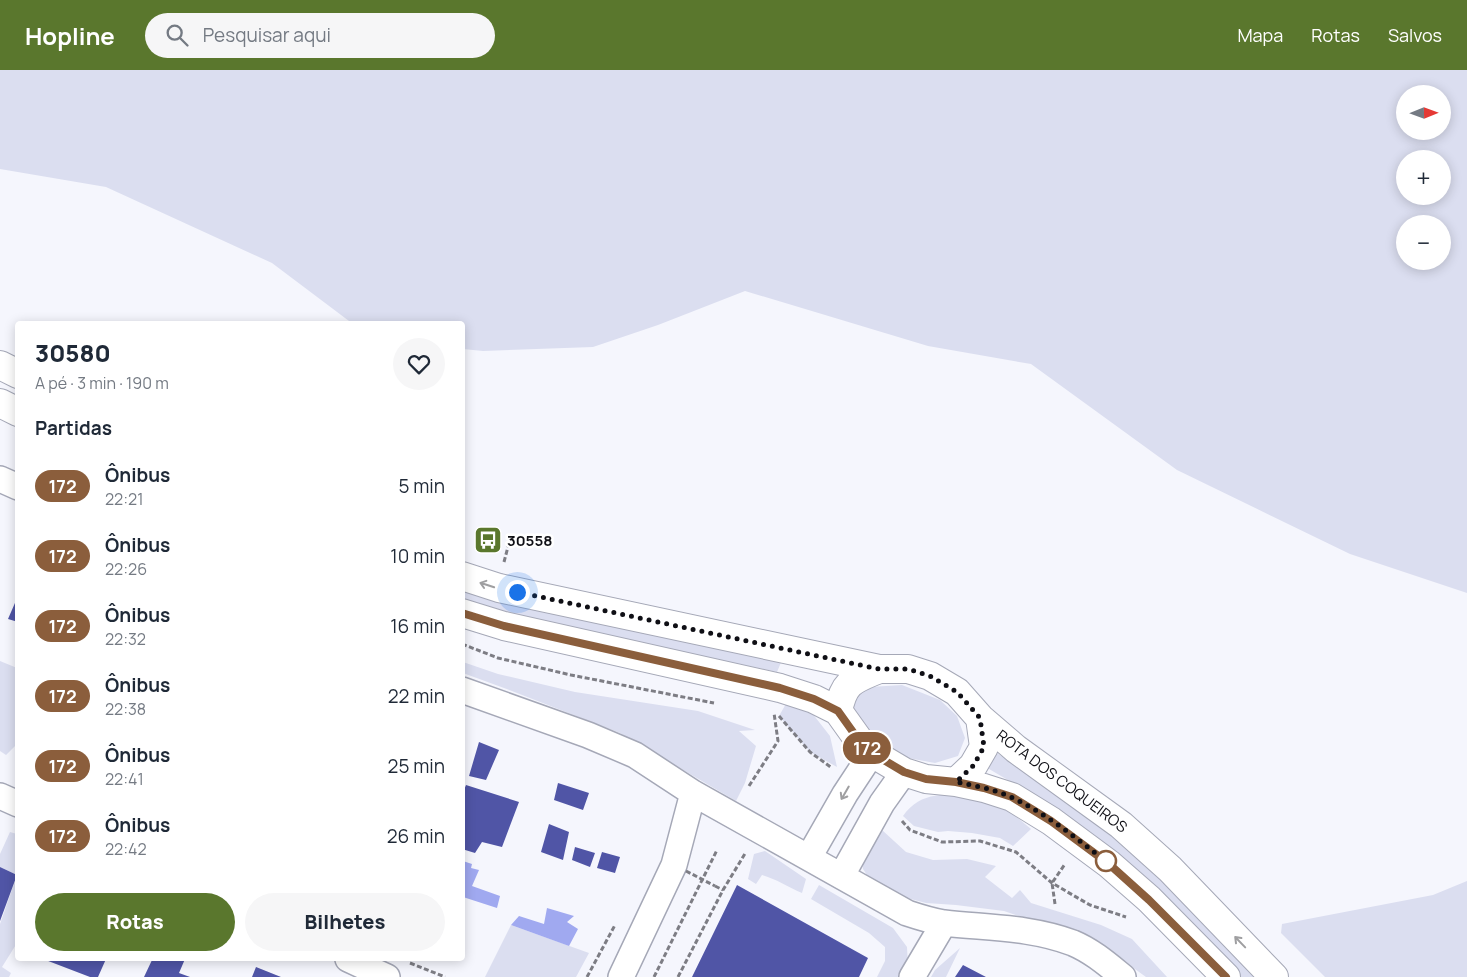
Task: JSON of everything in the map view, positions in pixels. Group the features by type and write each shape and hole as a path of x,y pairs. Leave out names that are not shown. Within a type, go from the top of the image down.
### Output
{"main road":[{"path":"0,365 15,372"},
{"path":"0,403 15,410"},
{"name":"ROTA DOS COQUEIROS","path":"465,577 499,588 879,669 908,669 930,676 957,692 980,718 1016,749 1121,825 1170,869 1274,977"},
{"path":"465,614 504,626 780,688 814,699 838,711 858,739 872,753 904,772 926,779 956,782 984,788 1012,797 1051,821 1109,864 1149,900 1226,977"},
{"path":"838,711 842,694 854,679 879,669"},
{"path":"956,782 973,766 984,747 980,718"}],"street":[{"path":"0,478 15,486"},
{"path":"465,691 588,735 635,755 693,794 842,875 907,913 944,923 1010,928 1073,943 1095,954 1123,977"},
{"path":"809,858 844,794 872,753"},
{"path":"842,875 882,803 904,772"},
{"path":"621,977 674,865 693,794"},
{"path":"0,796 15,803"},
{"path":"912,977 944,923"},
{"path":"352,961 387,977"}],"path":[{"path":"678,977 723,890 759,830"},
{"path":"1056,904 1052,883 1080,841"},
{"path":"654,977 717,850"},
{"path":"686,871 723,890"},
{"path":"408,962 445,977"}],"shaded area":[{"path":"0,70 1467,70 1467,593 1350,554 1177,470 1031,364 928,346 745,291 658,325 593,347 483,351 465,349 465,321 349,321 272,263 106,187 0,169"},
{"path":"465,592 491,600 782,660 777,672 573,629 465,602"},
{"path":"0,661 15,667 15,746 6,755 0,751"},
{"path":"465,663 498,674 575,692 698,711 755,730 739,731 756,746 745,783 736,801 620,733 465,674"},
{"path":"902,685 940,700 957,716 965,738 958,756 935,763 908,758 884,747 864,727 851,708 855,695 870,687"},
{"path":"787,702 812,713 830,736 837,767 810,752 779,716"},
{"path":"992,750 1060,794 1134,848 1261,977 1239,977 1169,904 1045,802 984,766"},
{"path":"975,794 1007,809 1031,829 1013,846 1000,838 972,833 938,832 914,826 903,816 910,808 926,798"},
{"path":"882,830 906,852 933,860 967,859 996,866 985,877 1012,898 1020,890 1031,903 1101,925 1132,939 1167,977 1146,977 1114,954 1037,922 1004,911 926,903 903,897 869,878 863,869 862,859"},
{"path":"10,832 15,833 15,874 0,867 0,854"},
{"path":"765,851 806,879 802,893 762,875 756,884 748,879 754,854"},
{"path":"15,881 15,946 2,967 11,973 9,977 0,977 0,924"},
{"path":"1467,881 1467,977 1325,977 1281,933 1282,924 1433,895"},
{"path":"819,885 893,928 907,947 908,967 902,977 877,977 885,961 885,947 869,933 811,899"},
{"path":"511,925 589,953 576,977 485,977"},
{"path":"960,948 946,977 931,977 935,970"}],"water":[{"path":"465,862 472,864 471,868 479,870 472,886 500,896 497,908 465,898"},
{"path":"547,908 574,916 567,922 578,929 569,946 511,925 519,916 544,924"}],"building":[{"path":"15,603 15,621 8,619"},
{"path":"479,742 499,750 486,780 469,776"},
{"path":"558,783 589,793 583,810 554,800"},
{"path":"466,785 519,802 502,847 482,842 475,853 465,850"},
{"path":"549,824 569,832 563,860 541,852"},
{"path":"575,847 595,853 590,867 572,860"},
{"path":"602,852 620,857 615,873 597,868"},
{"path":"0,867 15,874 15,880 0,921"},
{"path":"737,885 868,958 859,977 692,977"},
{"path":"48,961 105,961 98,977 90,977"},
{"path":"152,961 184,961 179,973 190,977 144,977"},
{"path":"963,965 986,977 955,977"},
{"path":"256,967 281,977 252,977"}],"bus line":[{"name":"172","path":"465,614 504,626 780,688 814,699 838,711 858,739 872,753 904,772 926,779 956,782 984,788 1012,797 1051,821 1109,864 1149,900 1226,977"}],"place":[{"name":"30558","path":"488,540"}],"route":[{"path":"517,592 879,669 908,669 930,676 957,692 980,718 984,747 973,766 956,782 1012,797 1080,841 1109,864 1106,861"}]}
